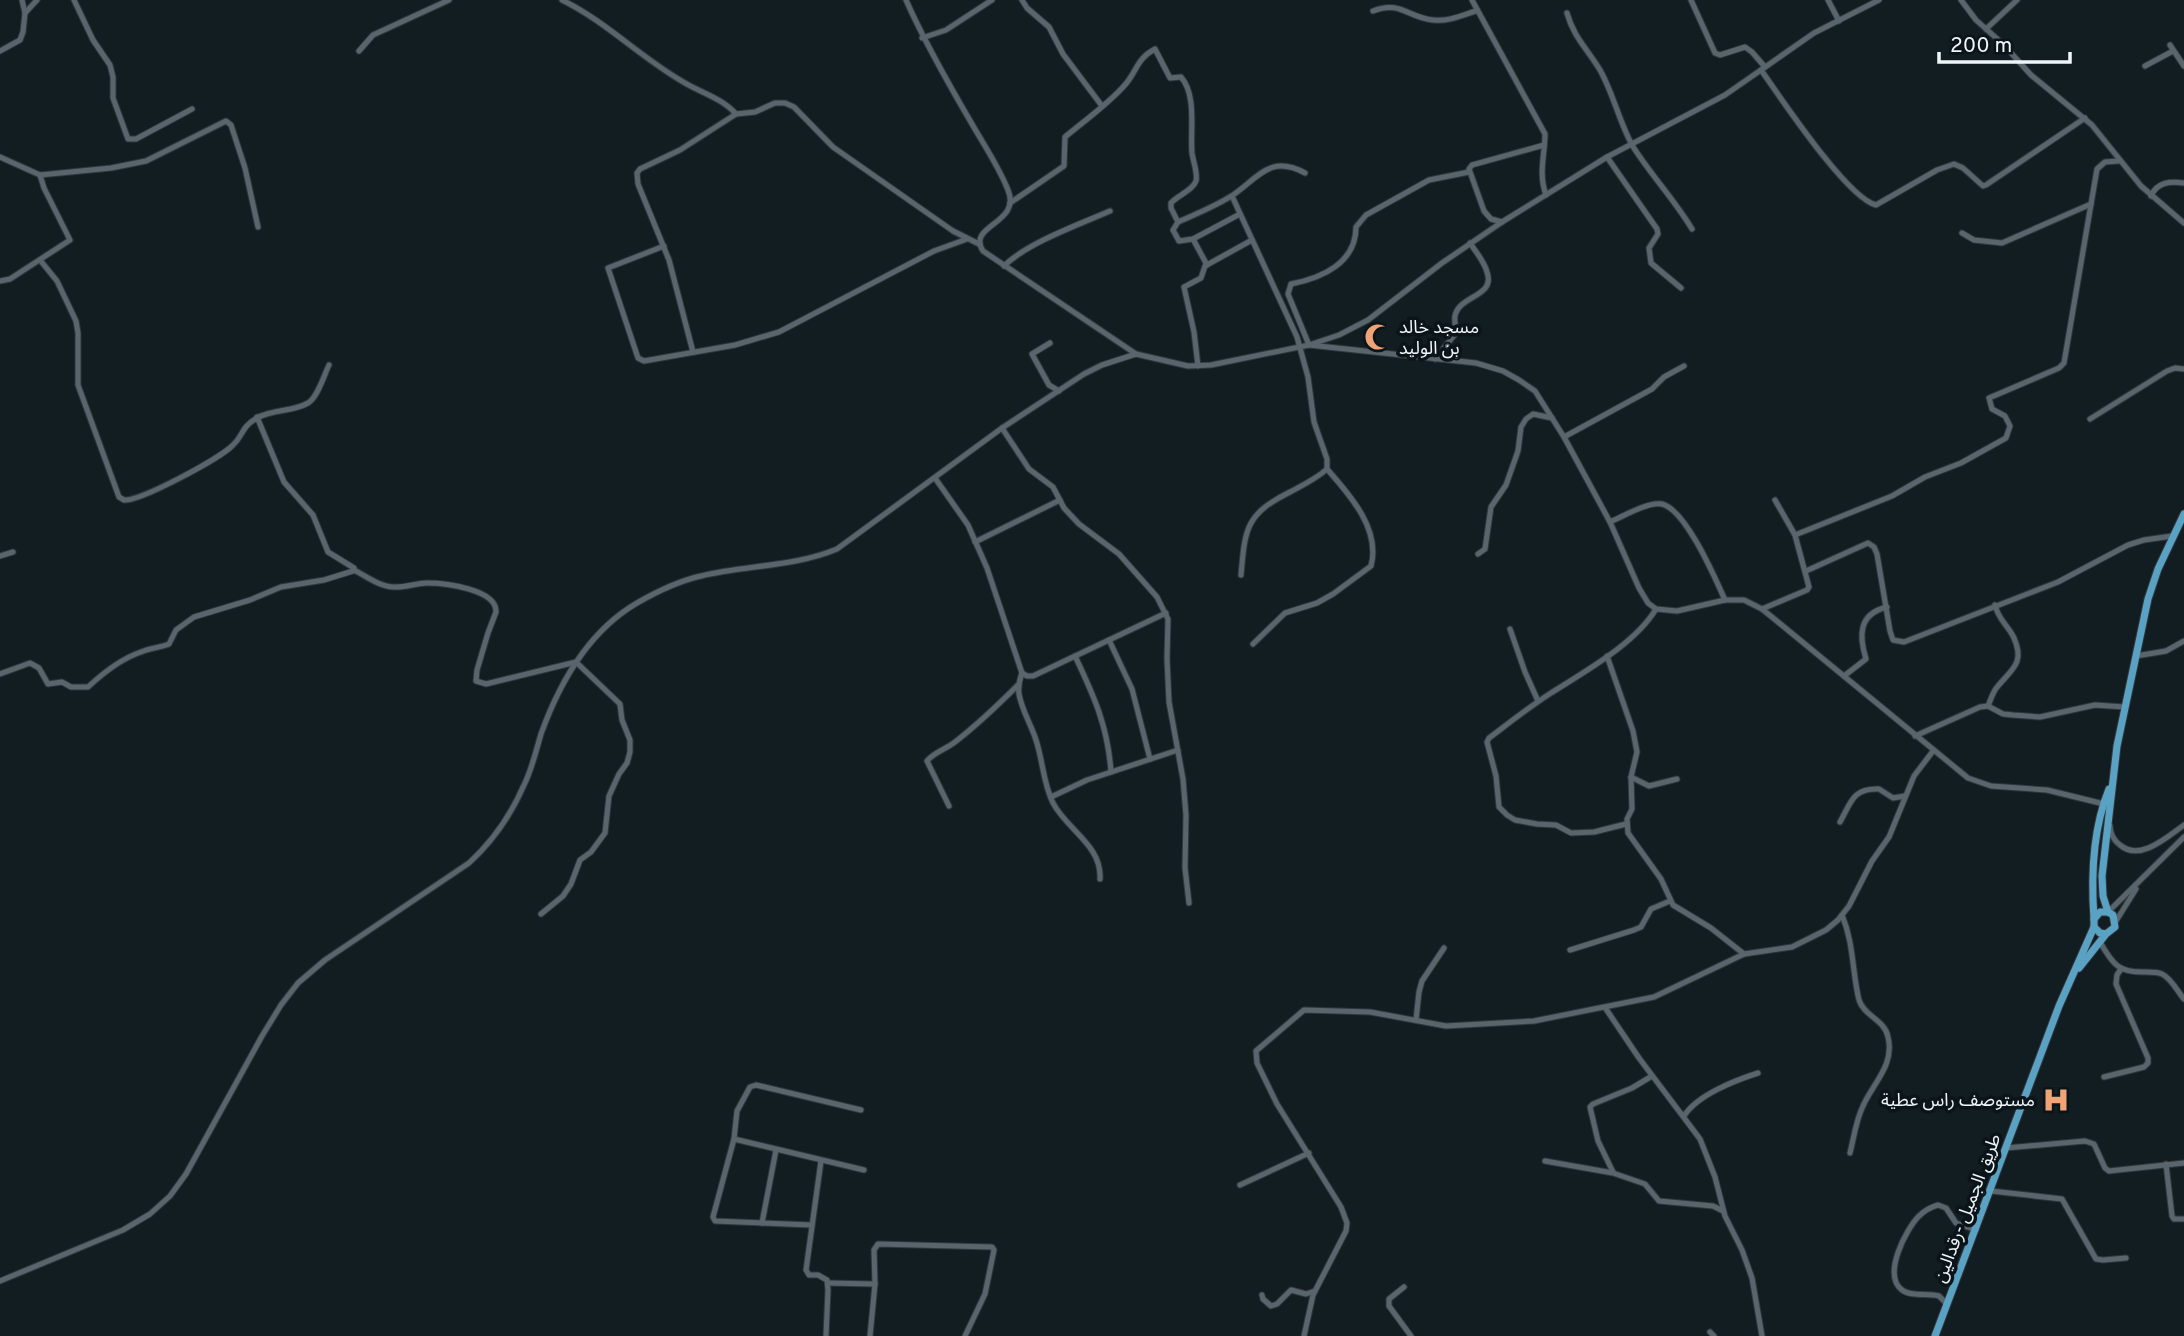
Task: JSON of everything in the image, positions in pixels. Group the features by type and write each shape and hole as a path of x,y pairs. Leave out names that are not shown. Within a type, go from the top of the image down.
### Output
{"main road":[{"path":"2074,974 2106,934 2113,930 2116,921 2108,912 2103,897 2102,876 2111,782 2124,707 2148,599 2172,536 2184,514"},
{"path":"2074,974 2094,928 2094,864 2108,803"},
{"path":"2094,919 2101,912 2108,912"},
{"path":"2094,928 2106,934"},
{"name":"طريق الجميل -رقدالين","path":"1935,1336 2059,1006 2074,974"}],"street":[{"path":"0,51 20,40 24,13 22,0"},
{"path":"24,13 37,0"},
{"path":"74,0 93,40 110,65 113,98 128,139 136,139 192,109"},
{"path":"359,51 373,35 449,0"},
{"path":"562,0 593,18 680,80 715,98 736,114"},
{"path":"905,0 922,38 1008,188 1010,203 1004,217 979,237 979,244"},
{"path":"922,38 946,30 992,0"},
{"path":"1021,0 1049,27 1063,54 1102,106"},
{"path":"1472,0 1545,134 1541,157 1546,195"},
{"path":"1691,0 1715,53 1720,55 1745,47 1752,52 1835,170 1873,205 1881,204 1937,170 1954,164 1963,168 1983,186 1986,185 2085,118"},
{"path":"1828,0 1839,21"},
{"path":"693,352 664,246 638,184 637,173 640,169 680,150 736,114 755,112 775,103 794,107 833,147 967,239 979,244 989,256 1136,354 1168,363 1198,366 1309,345 1339,335 1368,320 1502,222 1607,157 1705,107 1814,33 1879,0"},
{"path":"1961,0 1969,12 2043,86 2085,118 2119,162 2151,196 2184,223"},
{"path":"1986,29 2017,0"},
{"path":"1373,11 1379,6 1399,3 1431,20 1447,20 1476,11"},
{"path":"1567,13 1580,43 1599,68 1610,89 1632,144 1676,202 1692,229"},
{"path":"2145,66 2172,48 2184,66"},
{"path":"1010,203 1064,166 1065,137 1123,88 1134,74 1136,64 1155,50 1170,78 1181,77 1184,81 1189,97 1196,178 1192,186 1171,203 1178,222"},
{"path":"0,157 40,175 72,174 146,160 226,121 231,125 245,168 258,227"},
{"path":"1502,222 1491,219 1484,211 1469,172 1472,165 1544,145"},
{"path":"1607,157 1657,229 1656,238 1649,247 1651,263 1681,288"},
{"path":"1795,535 1892,496 2006,438 2010,426 2004,416 1992,409 1989,398 2059,368 2064,363 2099,165 2119,162"},
{"path":"1240,214 1193,239 1179,241 1175,237 1173,230 1178,222 1231,196 1265,169 1295,167 1305,173"},
{"path":"1309,345 1289,294 1291,284 1323,275 1349,254 1356,240 1356,227 1366,215 1429,180 1469,172"},
{"path":"0,289 1,281 10,279 70,239 40,175"},
{"path":"2151,196 2155,189 2167,182 2184,183"},
{"path":"1231,196 1300,347 1311,391 1314,422 1327,469 1341,484 1364,519 1373,548 1371,566 1317,603 1285,613 1253,644"},
{"path":"1962,233 1974,240 2002,243 2091,204"},
{"path":"1004,265 1011,258 1048,239 1110,211"},
{"path":"664,246 610,267 607,272 638,358 649,361 746,342 779,332 934,251 967,239"},
{"path":"1193,239 1207,265"},
{"path":"1198,366 1184,287 1199,280 1207,265 1252,240"},
{"path":"1435,359 1456,333 1454,318 1460,304 1485,290 1489,281 1486,269 1470,243"},
{"path":"40,260 57,281 76,321 78,385 119,497 129,500 136,498 187,475 235,444 242,429 257,417 312,400 329,365"},
{"path":"1049,343 1032,354 1049,385 1059,391"},
{"path":"1120,359 1122,345"},
{"path":"1309,345 1476,363 1503,371 1535,391 1564,437 1609,522 1639,588 1648,603 1656,609 1677,611 1725,600 1744,600 1762,609 1968,778 1978,783 2047,790 2108,803 2110,831 2118,844 2130,851 2150,848 2184,825"},
{"path":"0,1282 123,1230 150,1214 170,1196 186,1174 262,1036 298,983 325,960 469,863 490,843 525,784 555,701 576,662 621,614 654,594 703,576 807,559 837,549 1002,428 1084,374 1136,354"},
{"path":"1564,437 1651,389 1664,377 1684,366"},
{"path":"2090,419 2167,371 2184,369"},
{"path":"1478,554 1485,549 1491,507 1506,485 1518,452 1521,427 1533,414 1552,418"},
{"path":"257,417 284,482 313,515 328,552 354,569 391,587 432,583 475,590 492,600 497,607 476,681 481,683 576,662"},
{"path":"1002,428 1029,469 1054,487 1060,500 1079,524 1119,554 1157,597 1166,613 1169,622 1169,702 1186,815 1185,868 1189,903"},
{"path":"1241,575 1243,546 1248,526 1257,513 1327,469"},
{"path":"935,478 961,514 990,575 1022,673 1018,685 1022,708 1036,740 1046,788 1059,811 1090,846 1097,859 1100,879"},
{"path":"975,542 1060,500"},
{"path":"1762,609 1807,590 1809,582 1795,535 1775,500"},
{"path":"1609,522 1652,505 1662,504 1668,507 1688,529 1703,553 1725,600"},
{"path":"1806,571 1868,543 1874,547 1894,639 1904,642 2058,582 2128,545 2172,536"},
{"path":"0,556 13,552"},
{"path":"0,674 30,663 39,668 48,684 61,682 71,687 89,687 101,674 122,663 129,656 169,644 176,630 194,617 250,600 281,587 324,580 354,569"},
{"path":"1989,706 1996,687 2007,678 2018,660 2018,648 2013,635 1997,617 1994,605"},
{"path":"1844,676 1866,659 1860,637 1865,622 1872,613 1886,607"},
{"path":"1626,824 1594,832 1571,833 1556,825 1515,820 1499,807 1496,776 1487,745 1488,739 1538,701 1607,656 1648,621 1656,609"},
{"path":"1022,673 1033,676 1166,613"},
{"path":"1510,629 1538,701"},
{"path":"1110,640 1132,689 1150,759"},
{"path":"2136,656 2166,651 2184,641"},
{"path":"1075,656 1100,710 1111,772"},
{"path":"1607,656 1633,731 1637,752 1631,777 1632,809 1626,824 1628,833 1661,879 1670,901 1744,954"},
{"path":"541,914 563,896 571,884 580,860 591,852 605,833 610,796 630,752 630,740 622,720 620,704 576,662"},
{"path":"949,806 927,761 929,757 953,744 1018,685"},
{"path":"1916,736 1980,707 1989,706 2003,714 2040,717 2095,705 2124,707"},
{"path":"1051,797 1087,780 1178,750"},
{"path":"1304,1336 1315,1291 1343,1238 1347,1223 1341,1207 1277,1104 1257,1063 1256,1051 1304,1010 1370,1012 1446,1026 1520,1023 1562,1014 1606,1009 1654,997 1744,954 1792,947 1826,930 1842,915 1889,836 1914,776 1933,751"},
{"path":"1631,777 1648,786 1677,779"},
{"path":"1840,822 1856,794 1873,788 1893,798 1905,796"},
{"path":"2108,912 2184,837"},
{"path":"2116,921 2141,881"},
{"path":"1570,950 1641,927 1651,909 1670,901"},
{"path":"1842,915 1852,944 1859,999 1864,1010 1886,1030 1889,1040 1884,1070 1861,1110 1850,1153"},
{"path":"2100,942 2109,957 2121,969 2130,973 2160,973 2166,976 2184,999"},
{"path":"1416,1020 1422,981 1444,948"},
{"path":"2104,1077 2144,1067 2148,1063 2116,984 2121,969"},
{"path":"1606,1009 1684,1116 1709,1157 1729,1227 1742,1250 1752,1278 1762,1336"},
{"path":"1684,1116 1692,1106 1738,1079 1758,1073"},
{"path":"1613,1173 1598,1141 1590,1107 1653,1076"},
{"path":"813,1225 715,1221 713,1217 734,1139 737,1111 753,1085 861,1110"},
{"path":"734,1139 863,1170"},
{"path":"2006,1148 2085,1140 2094,1144 2109,1171 2184,1164"},
{"path":"762,1223 776,1150"},
{"path":"1240,1185 1309,1153"},
{"path":"821,1161 806,1270 809,1275 825,1278 828,1283 826,1336"},
{"path":"1545,1161 1613,1173 1645,1184 1659,1201 1713,1206 1724,1212"},
{"path":"2166,1164 2172,1216 2174,1219 2184,1219"},
{"path":"1991,1191 2062,1199 2096,1259 2103,1261 2126,1258"},
{"path":"1947,1304 1939,1296 1903,1291 1898,1287 1894,1269 1896,1258 1912,1225 1920,1215 1938,1205 1946,1208 1956,1223 1976,1230"},
{"path":"870,1336 875,1283 874,1250 878,1244 992,1247 994,1250 985,1294 965,1336"},
{"path":"828,1283 875,1283"},
{"path":"1404,1287 1389,1299 1389,1306 1411,1336"},
{"path":"1262,1295 1271,1306 1292,1290 1306,1294 1315,1291"}],"place":[{"name":"مسجد خالد بن الوليد","path":"1378,337"},
{"name":"مستوصف راس عطية","path":"2056,1100"}]}
